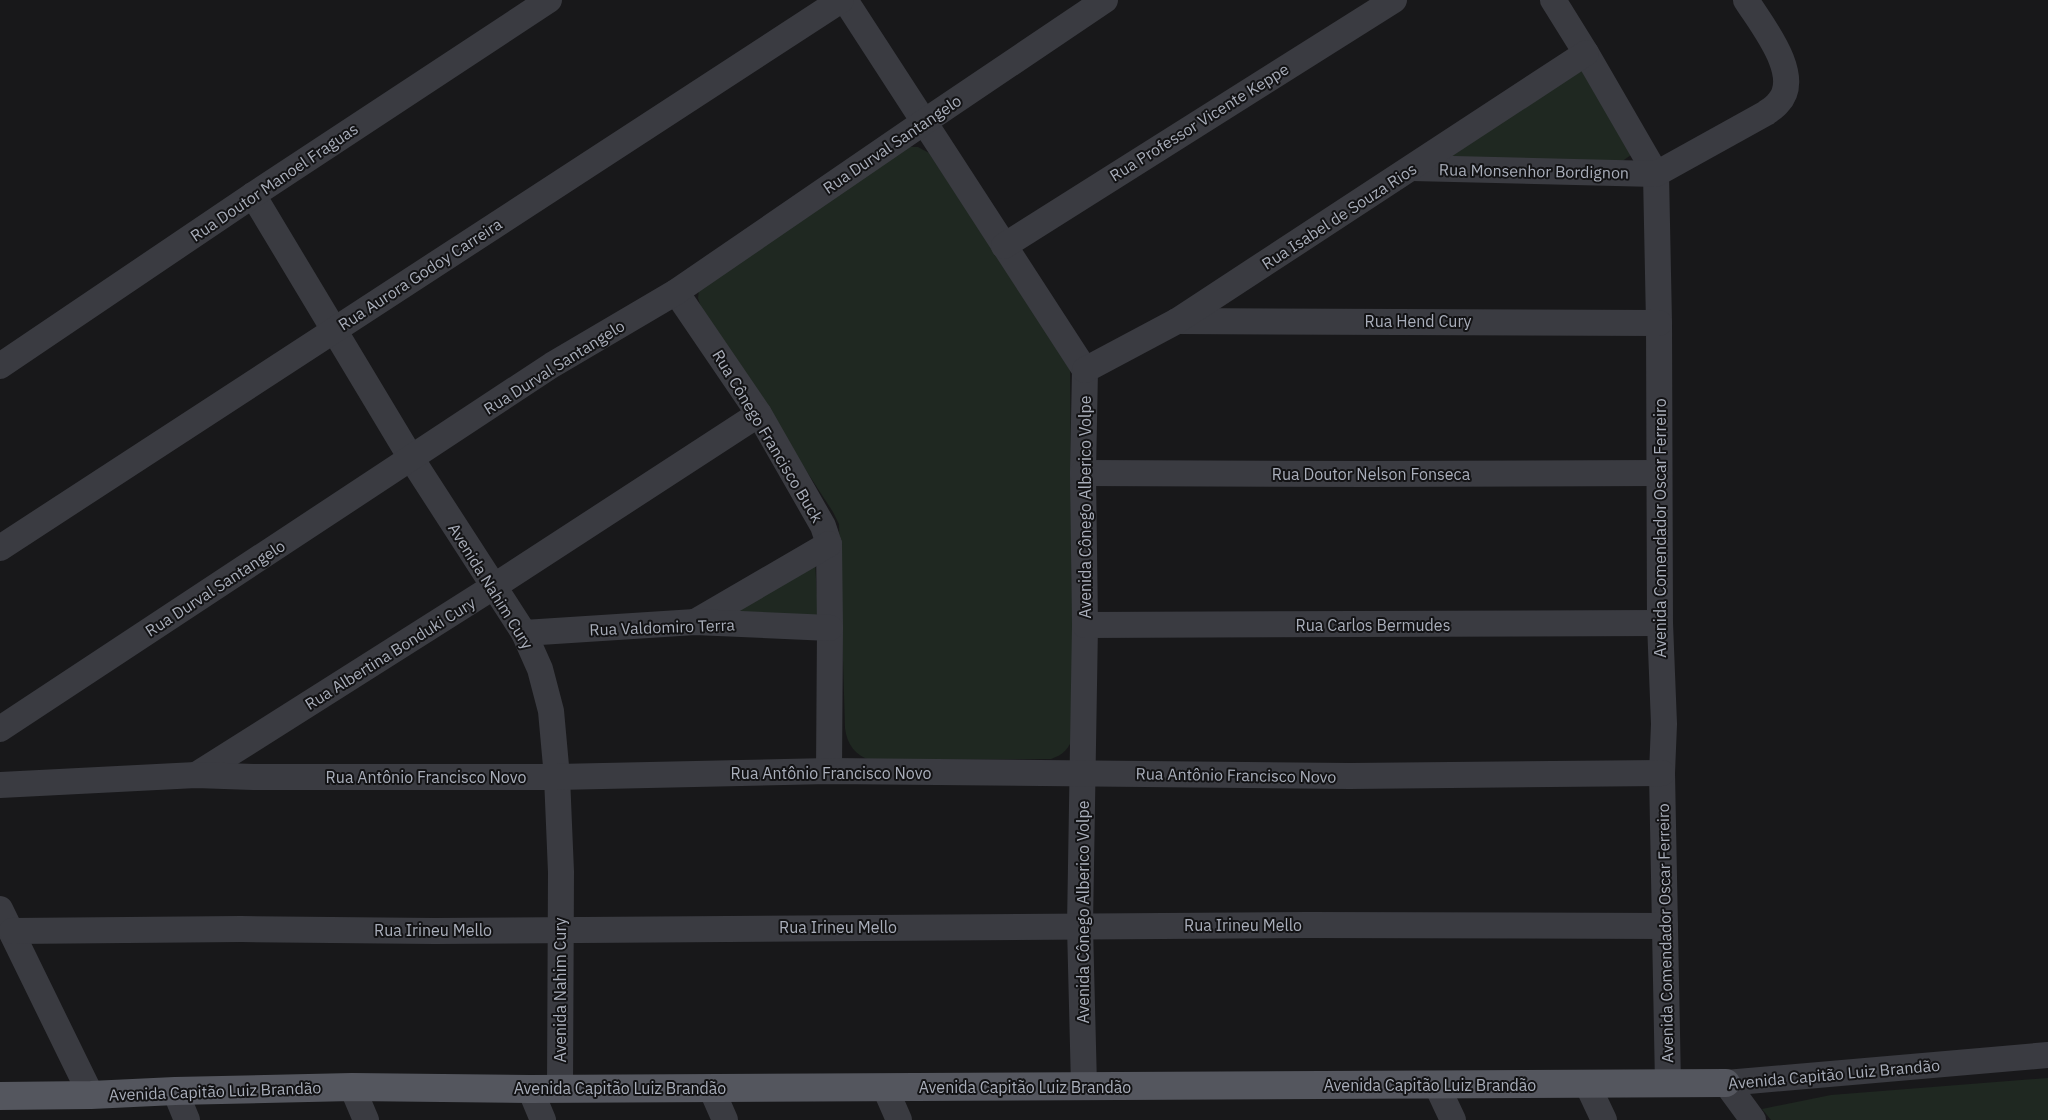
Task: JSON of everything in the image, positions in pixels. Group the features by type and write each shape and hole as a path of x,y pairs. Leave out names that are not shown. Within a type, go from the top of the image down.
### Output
{"main road":[{"name":"Avenida Capitão Luiz Brandão","path":"0,1096 352,1087 530,1089 885,1088 1726,1083"}],"street":[{"name":"Rua Doutor Manoel Fraguas","path":"0,366 253,195 549,0"},
{"name":"Rua Aurora Godoy Carreira","path":"0,548 841,0"},
{"path":"845,0 1085,370"},
{"name":"Rua Durval Santangelo","path":"0,729 552,365 676,292 1105,0"},
{"name":"Rua Professor Vicente Keppe","path":"1004,246 1394,0"},
{"name":"Avenida Comendador Oscar Ferreiro","path":"1553,0 1656,174 1659,322 1660,623 1664,724 1662,773 1668,1084"},
{"path":"1656,174 1766,113 1779,103 1785,90 1786,74 1781,56 1746,0"},
{"name":"Rua Isabel de Souza Rios","path":"1085,370 1177,321 1586,53"},
{"name":"Rua Monsenhor Bordignon","path":"1412,168 1656,174"},
{"name":"Avenida Nahim Cury","path":"253,195 411,458 524,633 540,669 550,711 557,777 561,872 560,1088"},
{"name":"Rua Cônego Francisco Buck","path":"676,292 758,414 823,526 829,544 829,771"},
{"name":"Rua Hend Cury","path":"1177,321 1659,322"},
{"name":"Avenida Cônego Alberico Volpe","path":"1084,1086 1080,926 1085,625 1082,473 1085,370"},
{"name":"Rua Albertina Bonduki Cury","path":"196,775 493,587 758,414"},
{"name":"Rua Doutor Nelson Fonseca","path":"1082,473 1659,473"},
{"path":"696,622 829,544"},
{"name":"Rua Valdomiro Terra","path":"524,633 696,622 830,628"},
{"name":"Rua Carlos Bermudes","path":"1085,625 1660,623"},
{"name":"Rua Antônio Francisco Novo","path":"0,784 196,775 253,777 557,777 829,771 1350,776 1662,773"},
{"path":"6,920 91,1095"},
{"name":"Rua Irineu Mello","path":"6,920 241,929 425,931 1080,926 1665,926"},
{"name":"Avenida Capitão Luiz Brandão","path":"1726,1083 2048,1056"},
{"path":"1726,1083 1753,1120"},
{"path":"1587,1084 1604,1120"},
{"path":"1437,1086 1453,1120"},
{"path":"352,1087 366,1120"},
{"path":"711,1088 725,1120"},
{"path":"885,1088 899,1120"},
{"path":"530,1089 544,1120"},
{"path":"175,1091 187,1120"}],"shaded area":[{"path":"1582,68 1631,155 1621,162 1450,157"},
{"path":"909,147 918,147 929,153 1070,364 1073,736 1065,750 1051,759 871,760 860,756 856,752 850,744 845,728 839,524 702,310 698,298 699,290"},
{"path":"815,561 818,613 816,616 730,616"},
{"path":"2048,1078 2048,1120 1771,1120 1762,1109 1831,1095"}]}
